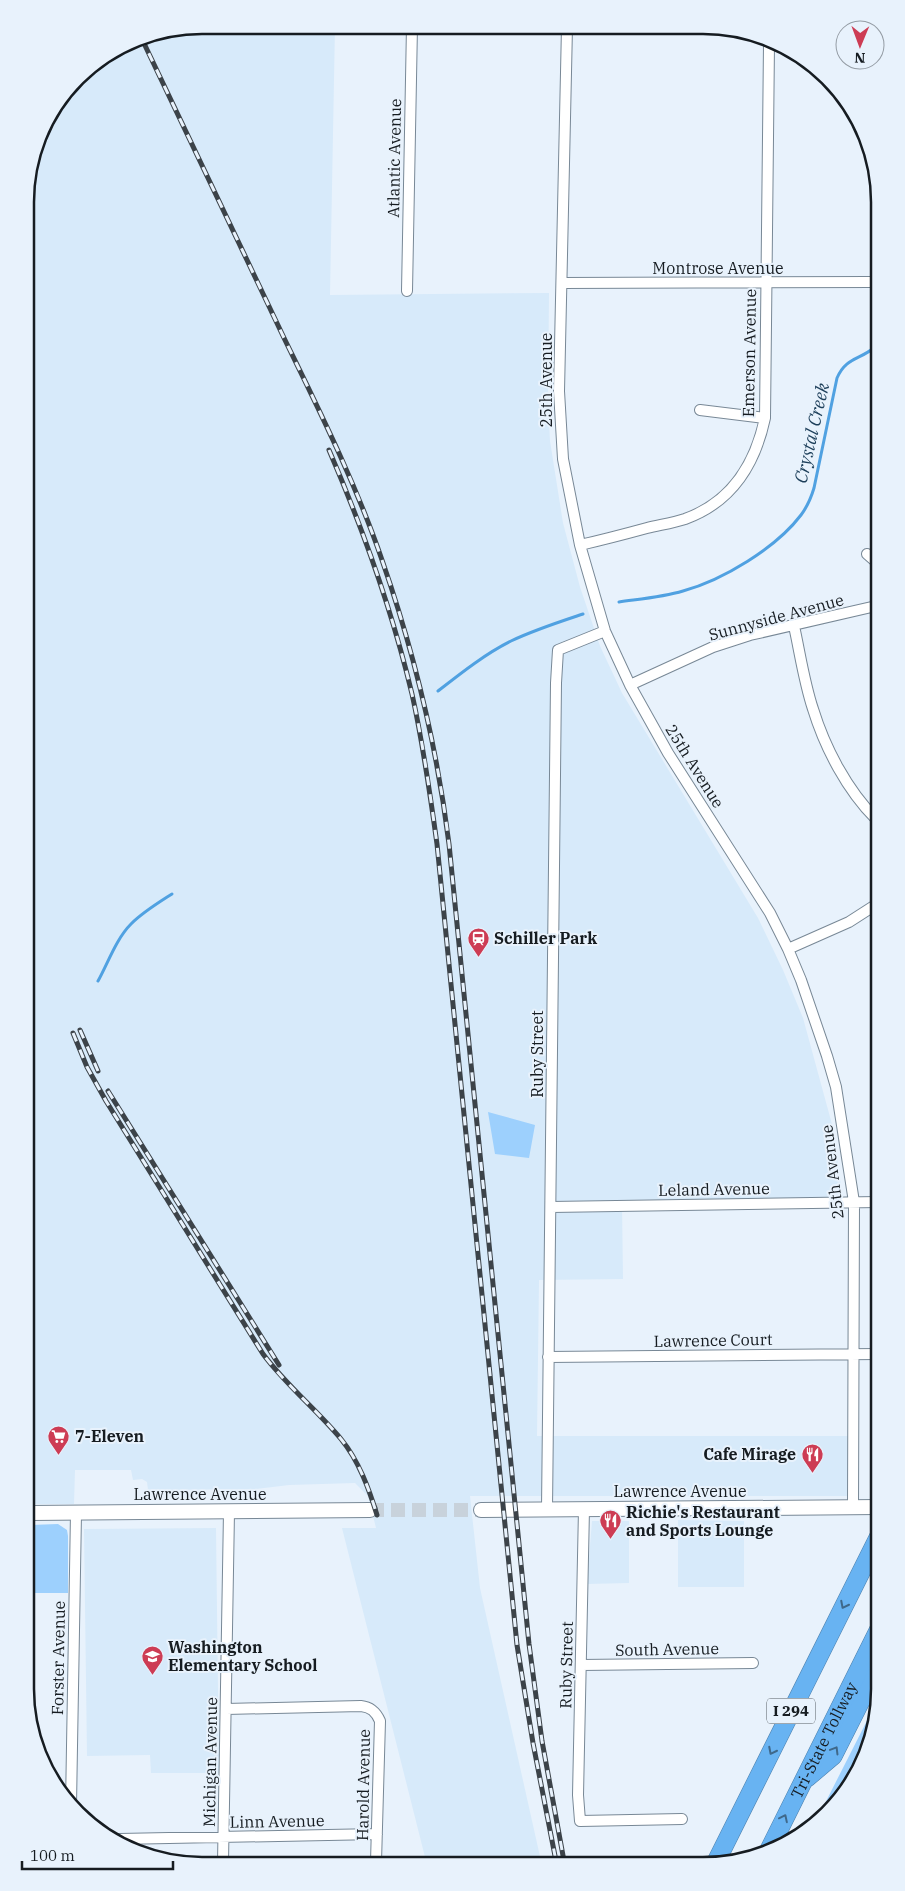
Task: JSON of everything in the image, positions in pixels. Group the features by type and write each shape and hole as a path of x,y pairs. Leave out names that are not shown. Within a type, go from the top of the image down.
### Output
{"highway":[{"name":"I 294","path":"719,1856 871,1552"},
{"name":"Tri-State Tollway","path":"773,1842 871,1645"},
{"name":"I 294","path":"801,1784 833,1756 871,1682"}],"main road":[{"name":"Lawrence Avenue","path":"481,1510 871,1507"},
{"name":"Lawrence Avenue","path":"34,1513 370,1510"}],"street":[{"name":"Atlantic Avenue","path":"407,291 412,34"},
{"name":"25th Avenue","path":"567,34 559,391 563,459 580,545 605,631 630,685 668,753 766,906 788,949 815,1017 836,1087 854,1202 853,1507"},
{"name":"Emerson Avenue","path":"580,545 685,519 712,506 733,488 744,473 760,438 765,418 769,47"},
{"name":"Montrose Avenue","path":"562,283 871,282"},
{"path":"700,410 765,418"},
{"name":"Sunnyside Avenue","path":"630,685 713,647 750,635 871,607"},
{"path":"794,626 807,687 820,728 841,772 871,812"},
{"name":"Ruby Street","path":"547,1509 555,699 558,650 605,631"},
{"path":"788,949 849,922 871,908"},
{"name":"Leland Avenue","path":"551,1207 871,1202"},
{"name":"Lawrence Court","path":"548,1357 871,1354"},
{"name":"Ruby Street","path":"584,1509 578,1795 580,1821 682,1819"},
{"name":"Forster Avenue","path":"71,1795 76,1512"},
{"name":"Michigan Avenue","path":"223,1857 229,1512"},
{"name":"South Avenue","path":"581,1665 753,1664"},
{"name":"Harold Avenue","path":"226,1709 361,1706 368,1707 374,1711 380,1721 376,1857"},
{"name":"Linn Avenue","path":"126,1839 376,1834"}],"shaded area":[{"path":"190,34 335,34 330,295 549,293 548,402 550,441 563,523 580,587 600,646 622,693 758,918 803,1018 833,1128 843,1200 622,1204 623,1279 539,1280 537,1436 849,1436 848,1496 470,1496 480,1588 540,1857 425,1857 342,1528 376,1528 368,1496 355,1483 289,1485 256,1489 148,1490 147,1482 142,1479 133,1480 131,1470 75,1470 74,1504 34,1504 35,179 39,158 56,117 62,108 91,75 117,56 147,43"},
{"path":"488,1112 535,1125 529,1158 495,1154"},
{"path":"678,1520 744,1521 744,1587 678,1587"},
{"path":"592,1521 629,1521 629,1583 587,1584"},
{"path":"58,1524 67,1530 68,1593 34,1593 34,1525"},
{"name":"Washington Elementary School","path":"216,1528 219,1773 151,1773 150,1755 87,1756 84,1529"},
{"path":"869,1717 862,1744 847,1777 837,1792 823,1807"}],"waterway":[{"name":"Crystal Creek","path":"619,602 675,593 715,579 763,551 790,527 805,509 814,488 837,378 849,362 871,350"},
{"name":"Crystal Creek","path":"438,691 501,646 583,614"},
{"name":"Crystal Creek","path":"98,981 117,944 131,924 172,894"}],"tunnel":[{"path":"370,1510 481,1510"}],"railway":[{"path":"144,44 349,476 372,532 394,595 423,700 438,772 449,844 529,1644 542,1741 563,1857"},
{"path":"329,450 365,540 386,601 412,694 426,768 437,844 517,1645 533,1743 555,1857"},
{"path":"80,1030 98,1071"},
{"path":"73,1033 87,1067 106,1101 263,1354 281,1376 341,1439 353,1456 367,1485 377,1515"},
{"path":"108,1091 279,1365"}],"place":[{"name":"Schiller Park","path":"478,957"},
{"name":"7-Eleven","path":"59,1455"},
{"name":"Cafe Mirage","path":"812,1473"},
{"name":"Richie's Restaurant and Sports Lounge","path":"610,1540"},
{"name":"Washington Elementary School","path":"152,1675"}]}
